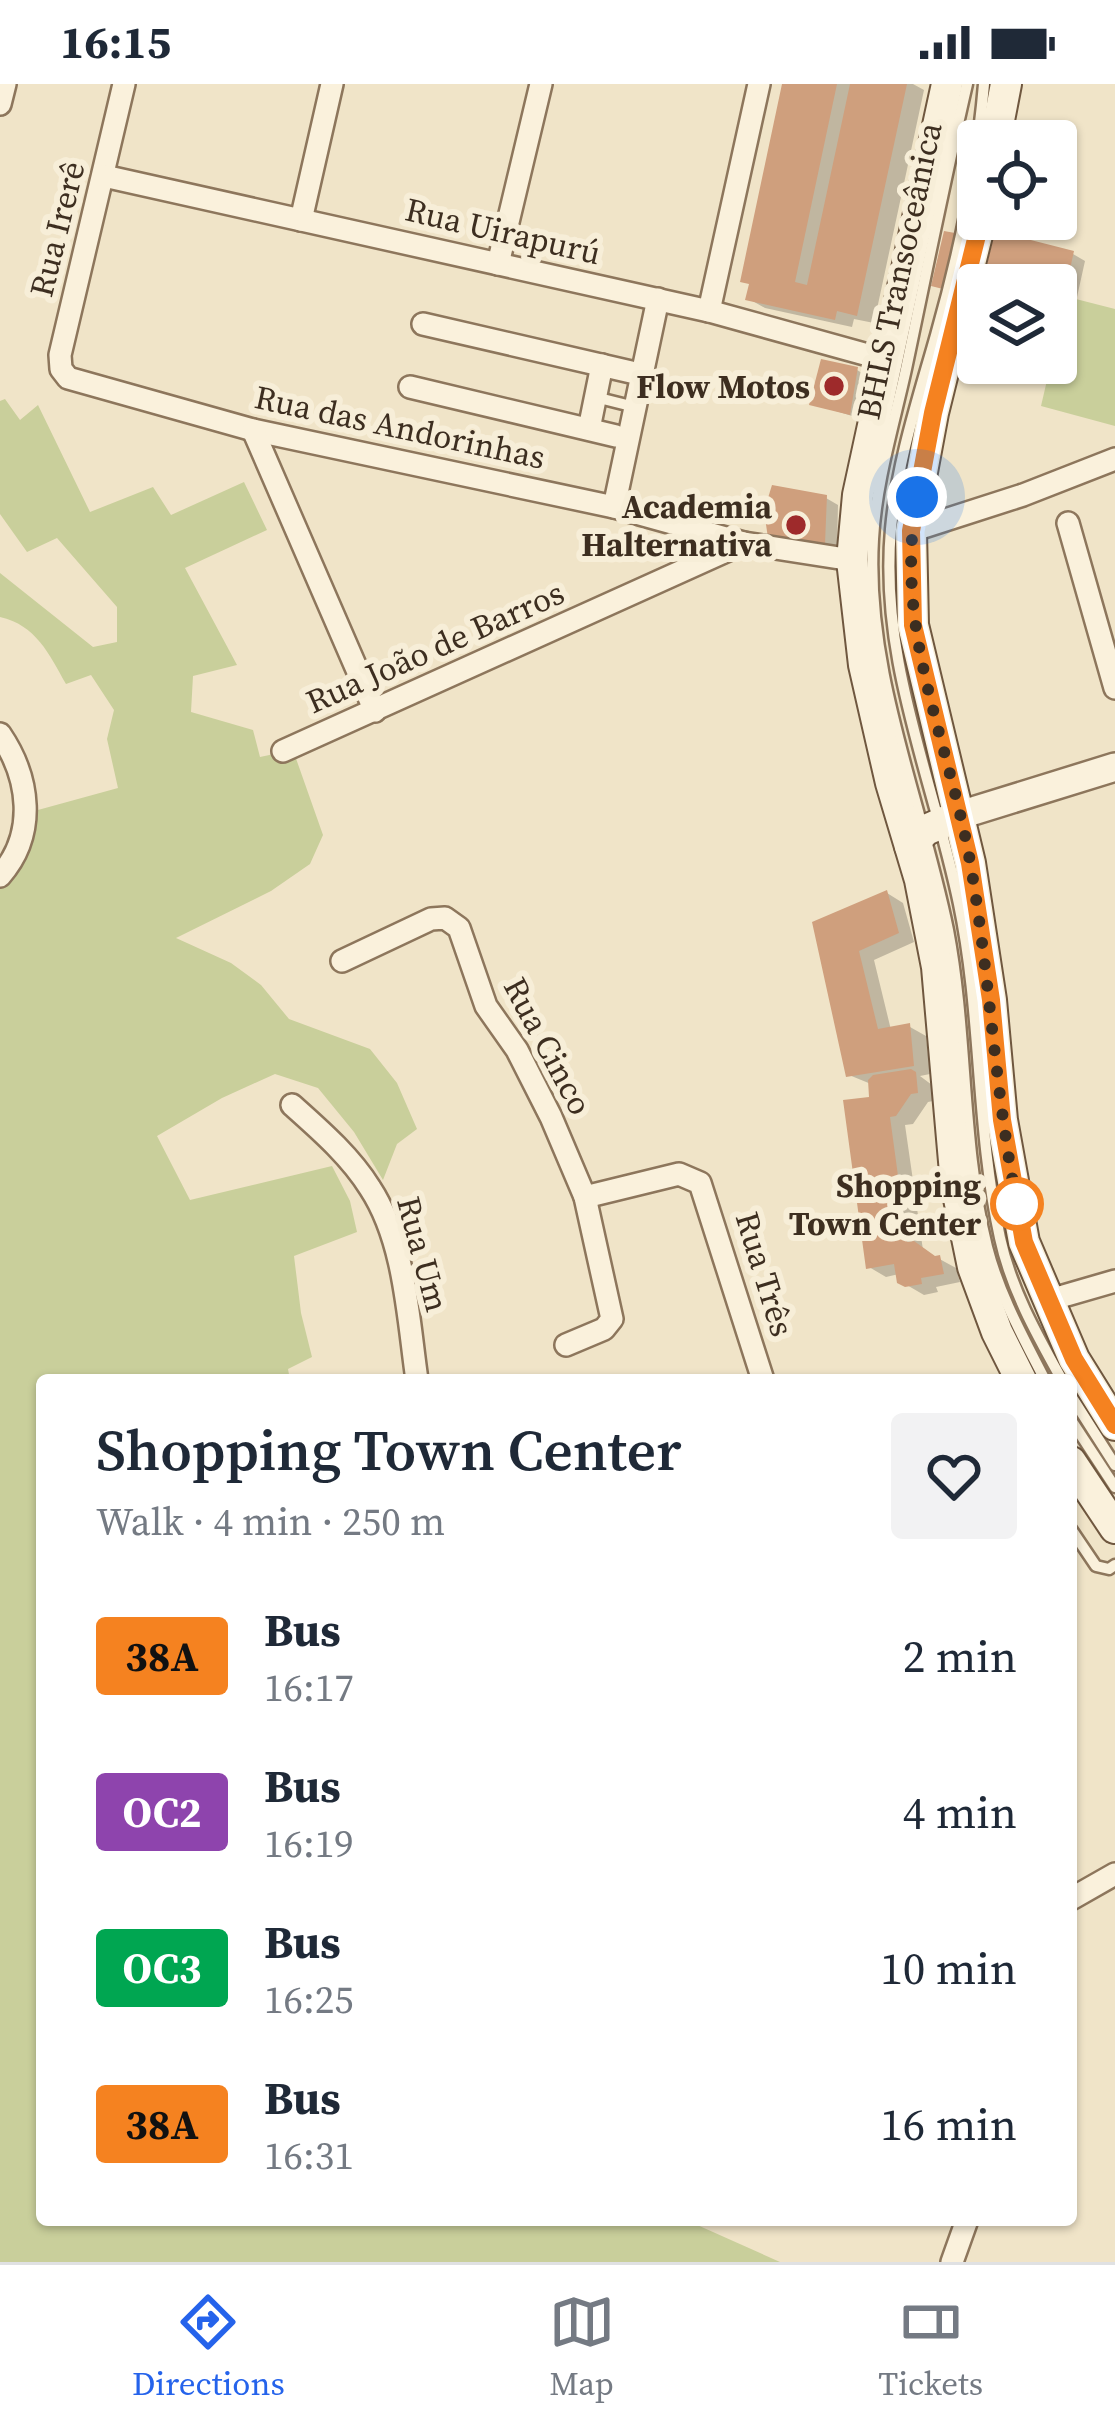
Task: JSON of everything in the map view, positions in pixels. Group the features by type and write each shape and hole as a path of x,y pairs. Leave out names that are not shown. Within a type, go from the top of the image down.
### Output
{"main road":[{"path":"947,84 858,495 852,560 864,664 934,828 991,1000 1009,1161 1024,1242 1074,1359 1115,1425"},
{"path":"999,120 1006,84"},
{"path":"957,375 917,497 911,531 913,625 934,828 937,967 956,1184 973,1268 1019,1374"},
{"path":"1077,1479 1115,1528"}],"street":[{"path":"0,104 5,84"},
{"name":"Rua Irerê","path":"76,383 62,369 60,355 124,84"},
{"path":"301,220 332,84"},
{"path":"499,264 541,84"},
{"path":"709,311 759,84"},
{"name":"Rua Uirapurú","path":"104,176 658,299 886,360"},
{"path":"614,507 658,299"},
{"path":"423,324 631,372"},
{"path":"589,429 602,365"},
{"name":"Rua das Andorinhas","path":"76,383 253,430 614,507 744,543 852,560"},
{"path":"410,387 616,436"},
{"path":"253,430 375,711"},
{"path":"911,531 1115,459"},
{"path":"917,497 959,517"},
{"path":"1068,524 1115,688"},
{"name":"Rua João de Barros","path":"284,751 744,543"},
{"path":"0,734 14,758 28,806 10,864 0,876"},
{"path":"934,828 1115,767"},
{"name":"Rua Cinco","path":"342,961 431,919 453,922 465,938 486,1006 525,1066 585,1197"},
{"name":"Rua Um","path":"292,1105 327,1136 370,1187 386,1220 416,1374"},
{"name":"Rua Três","path":"585,1197 679,1174 692,1176 704,1188 761,1374"},
{"path":"566,1345 604,1329 613,1319 585,1197"},
{"path":"1046,1300 1115,1281"},
{"path":"1077,1896 1115,1874"},
{"path":"952,2262 965,2226"}],"lane":[{"name":"BHLS Transoceânica","path":"967,84 873,536 878,649 960,908 1000,1240 1022,1304 1059,1374"},
{"name":"BHLS Transoceânica","path":"984,84 937,332 910,419 891,531 888,585 893,646 934,828 987,1247 1010,1311 1042,1374"},
{"path":"595,397 635,407"},
{"path":"1077,1405 1115,1465"},
{"path":"1077,1429 1115,1487"},
{"path":"1077,1538 1096,1566 1108,1569 1115,1564"}],"green space":[{"path":"1077,299 1115,309 1115,426 1041,406 1046,384 1077,384"},
{"path":"5,399 20,420 38,405 90,512 153,487 171,515 244,482 267,530 185,568 237,665 193,676 191,712 253,730 260,757 293,750 323,835 310,864 271,891 176,938 231,963 261,985 289,1019 370,1049 397,1083 417,1129 397,1144 383,1180 354,1132 318,1088 275,1074 157,1136 190,1200 332,1166 350,1201 357,1232 294,1256 312,1357 288,1369 289,1374 36,1374 36,2226 699,2226 780,2262 0,2262 0,855 27,813 118,788 107,739 114,710 91,675 66,684 32,634 0,617 0,573 93,647 117,642 117,607 57,538 27,552 0,514 0,401"}],"building":[{"path":"782,84 837,84 795,282 807,285 850,84 907,84 857,316 837,311 835,320 745,300 749,284 740,282"},
{"path":"944,231 955,233 943,289 931,286"},
{"path":"993,240 1031,240 1074,251 1071,264 987,264"},
{"name":"Flow Motos","path":"821,359 858,367 850,415 809,405"},
{"name":"Academia Halternativa","path":"772,485 827,495 825,544 768,538 764,511"},
{"path":"887,890 899,933 859,951 878,1029 910,1023 914,1066 846,1077 812,922"},
{"path":"916,1072 918,1093 911,1094 896,1116 890,1117 907,1242 940,1255 944,1274 905,1287 897,1283 894,1264 866,1269 843,1100 869,1097 868,1080 873,1075"}],"bus line":[{"name":"38A","path":"976,240 933,413 911,531 913,625 970,863 991,1000 1002,1120 1024,1242 1074,1359 1115,1425"}],"place":[{"name":"Flow Motos","path":"834,386"},
{"name":"Academia Halternativa","path":"796,525"},
{"name":"Shopping Town Center","path":"1017,1204"}],"route":[{"path":"917,497 909,559 913,625 970,863 1017,1204"}]}
